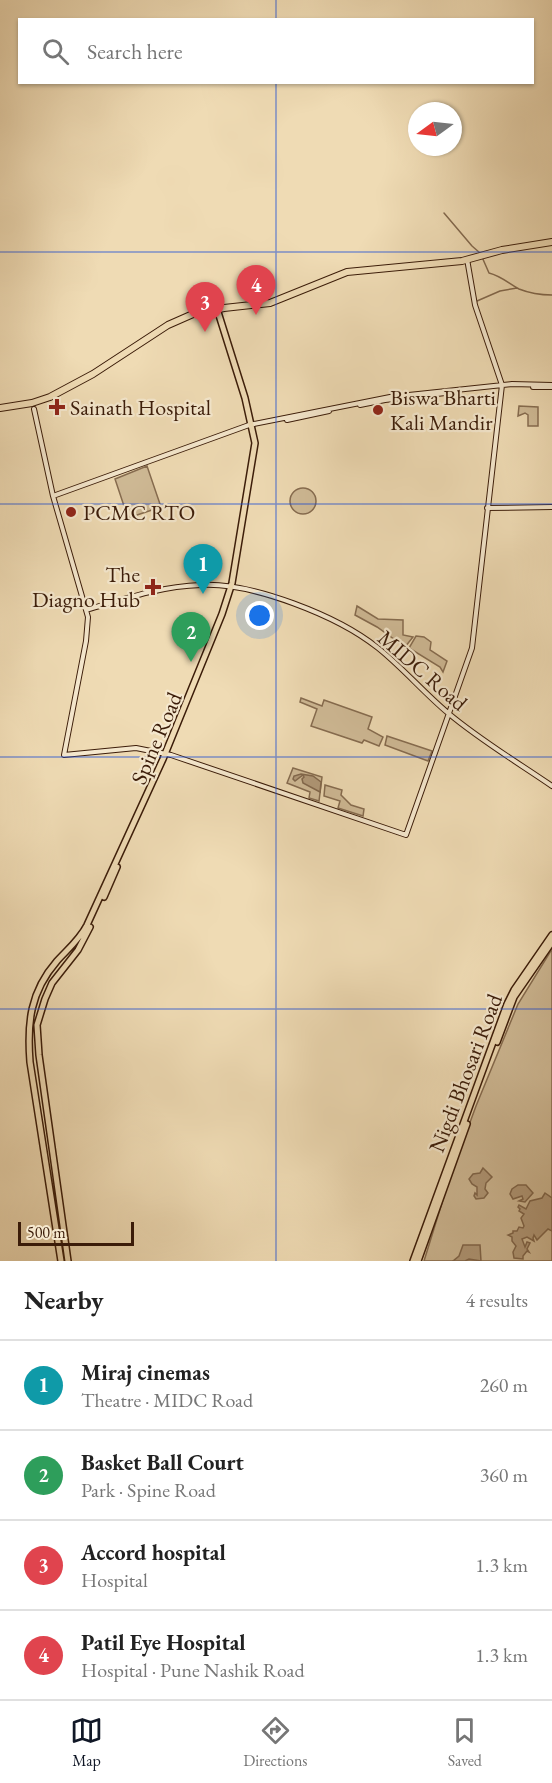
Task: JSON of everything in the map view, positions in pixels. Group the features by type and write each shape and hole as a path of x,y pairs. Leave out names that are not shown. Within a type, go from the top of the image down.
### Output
{"highway":[{"path":"0,407 49,396 186,314 216,308 270,303 347,272 467,259 552,242"},
{"path":"0,407 33,406 65,390 173,322 216,308"}],"main road":[{"path":"33,406 54,497 87,611 87,634 65,753 136,748 168,754 406,833 472,643 501,386 475,305 467,259"},
{"name":"Spine Road","path":"112,874 168,754 232,589 257,448 245,389 216,308"},
{"path":"54,497 252,426 385,400 501,386 552,386"},
{"path":"487,508 552,507"},
{"name":"MIDC Road","path":"87,611 137,598 205,587 232,589 289,600 367,640 381,650 448,714 552,787"},
{"name":"MIDC Road","path":"457,720 552,787"},
{"path":"68,1261 37,1025 49,988 83,942 112,874"},
{"path":"59,1261 28,1038 31,1011 41,984 54,965 82,934 112,874"},
{"name":"Nigdi Bhosari Road","path":"426,1232 507,1004 552,935"},
{"name":"Nigdi Bhosari Road","path":"426,1232 510,1005 552,942"},
{"path":"53,1217 59,1261"},
{"path":"416,1261 426,1232"}],"shaded area":[{"path":"519,406 538,407 538,426 528,426 528,415 525,413 518,416"},
{"path":"147,466 161,507 128,518 115,479"},
{"path":"303,488 312,492 316,501 312,510 303,514 294,510 290,501 294,492"},
{"path":"357,606 378,619 403,620 403,635 413,637 405,647 355,615"},
{"path":"416,636 424,637 431,642 430,650 447,661 443,672 440,667 409,648"},
{"path":"301,698 322,706 324,700 372,717 368,729 383,737 379,746 364,740 362,743 311,726 317,709 300,702"},
{"path":"387,736 432,751 428,761 385,745"},
{"path":"293,768 322,777 319,801 309,798 310,792 287,783"},
{"path":"301,774 313,776 321,782 320,792 303,783 303,775 295,781 293,779 294,776"},
{"path":"325,785 342,790 341,795 351,805 364,809 363,816 338,808 340,801 324,796"},
{"path":"552,949 552,1261 424,1261 450,1177 476,1106 518,1004"},
{"path":"483,1168 492,1177 486,1183 485,1189 488,1193 484,1198 476,1199 474,1196 475,1193 477,1195 477,1187 469,1179 473,1174 480,1173"},
{"path":"518,1185 526,1185 533,1193 525,1202 519,1201 523,1199 522,1196 513,1199 510,1194 512,1189"},
{"path":"545,1193 552,1198 552,1231 548,1229 537,1240 534,1235 534,1241 527,1237 522,1239 525,1247 527,1242 530,1243 527,1249 529,1252 527,1251 523,1259 514,1258 513,1252 516,1246 512,1237 508,1235 524,1226 521,1218 524,1214 519,1211 518,1207 519,1205 526,1209 530,1201 542,1198"},
{"path":"463,1245 480,1245 481,1261 469,1259 453,1261 459,1256"}],"waterway":[{"path":"444,213 480,253"},
{"path":"482,257 489,273 519,289 535,294 552,295"},
{"path":"477,301 500,291 517,288"}],"place":[{"name":"Patil Eye Hospital","path":"256,315"},
{"name":"Accord hospital","path":"205,332"},
{"name":"Sainath Hospital","path":"57,407"},
{"name":"Biswa Bharti Kali Mandir","path":"378,410"},
{"name":"PCMC RTO","path":"71,512"},
{"name":"The Diagno Hub","path":"153,587"},
{"name":"Miraj cinemas","path":"203,594"},
{"name":"Basket Ball Court","path":"191,662"}]}
